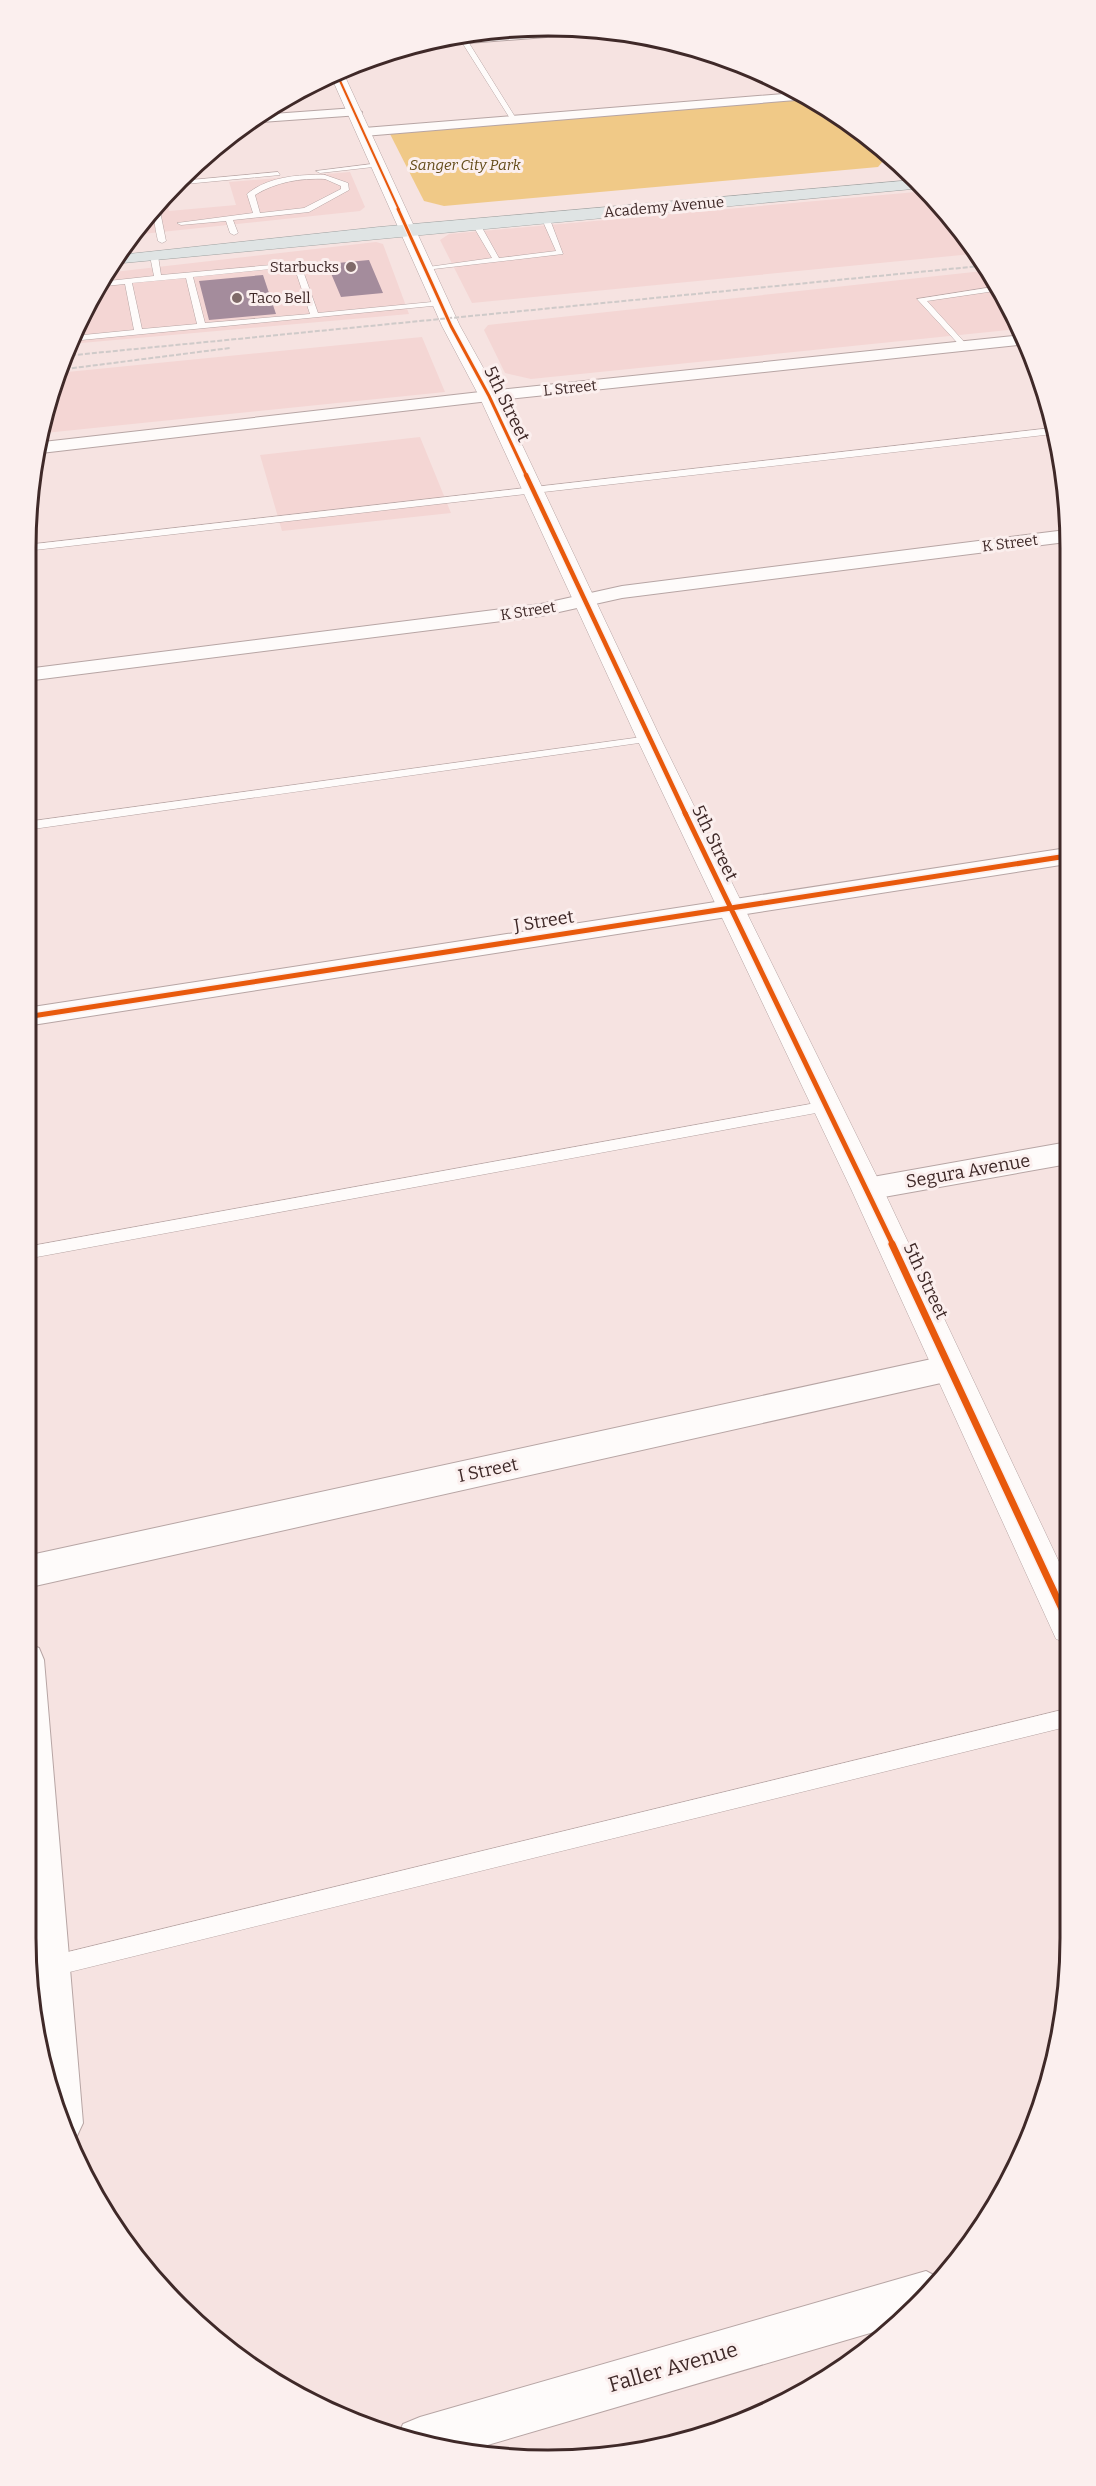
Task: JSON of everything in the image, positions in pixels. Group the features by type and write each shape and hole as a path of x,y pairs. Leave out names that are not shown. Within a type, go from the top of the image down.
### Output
{"main road":[{"name":"Academy Avenue","path":"406,223 691,191 896,173"},
{"name":"Academy Avenue","path":"406,223 476,224 909,185"},
{"path":"599,212 603,207 661,200 691,191"},
{"path":"137,243 162,241 232,226 406,223"},
{"path":"126,259 406,223"}],"street":[{"name":"5th Street","path":"340,81 425,268 489,396 649,740 867,1190 1060,1604"},
{"path":"364,132 789,97"},
{"path":"270,119 355,112"},
{"name":"L Street","path":"46,448 489,396 1016,341"},
{"name":"K Street","path":"36,674 541,610 622,592 1060,537"},
{"name":"J Street","path":"36,1015 1060,857"},
{"name":"Segura Avenue","path":"867,1190 1060,1154"},
{"name":"I Street","path":"36,1570 950,1368"},
{"path":"36,1881 40,1969 55,2076"},
{"name":"Faller Avenue","path":"432,2437 912,2298"}],"lane":[{"path":"466,43 514,120"},
{"path":"190,182 380,165"},
{"path":"181,223 232,226 257,215 306,210 345,190 345,185 340,181 325,177 278,180 260,187 251,194 257,215"},
{"path":"157,217 162,241"},
{"path":"425,268 560,252 545,217"},
{"path":"476,224 497,260"},
{"path":"154,256 158,278"},
{"path":"110,283 291,265 298,268 315,316"},
{"path":"189,275 202,326"},
{"path":"128,281 139,332"},
{"path":"964,347 921,299 990,290"},
{"path":"82,338 442,303"},
{"path":"36,547 1047,432"},
{"path":"36,825 649,740"},
{"path":"36,1250 827,1106"},
{"path":"40,1969 1060,1719"}],"shaded area":[{"path":"350,172 365,207 360,211 144,234 168,205 169,211 236,205 229,182"},
{"path":"916,192 933,210 967,254 472,303 440,240 449,234"},
{"path":"376,242 383,244 409,314 79,343 117,272"},
{"path":"979,271 1011,330 531,379 505,373 484,330 488,325"},
{"path":"422,337 445,392 49,433 67,372"},
{"path":"420,437 451,513 282,531 260,455"}],"green space":[{"name":"Sanger City Park","path":"795,100 832,122 883,161 878,167 444,206 424,201 389,132"}],"building":[{"path":"369,260 383,293 341,297 327,264"},
{"name":"Taco Bell","path":"263,275 276,314 209,320 199,281"}],"railway":[{"path":"74,355 975,266"},
{"path":"69,369 230,348"}],"cycle path":[{"path":"340,81 451,326 489,396 649,739 867,1189 1060,1604"},
{"path":"36,1015 1060,857"}],"place":[{"name":"Starbucks","path":"351,267"},
{"name":"Taco Bell","path":"237,298"}]}
